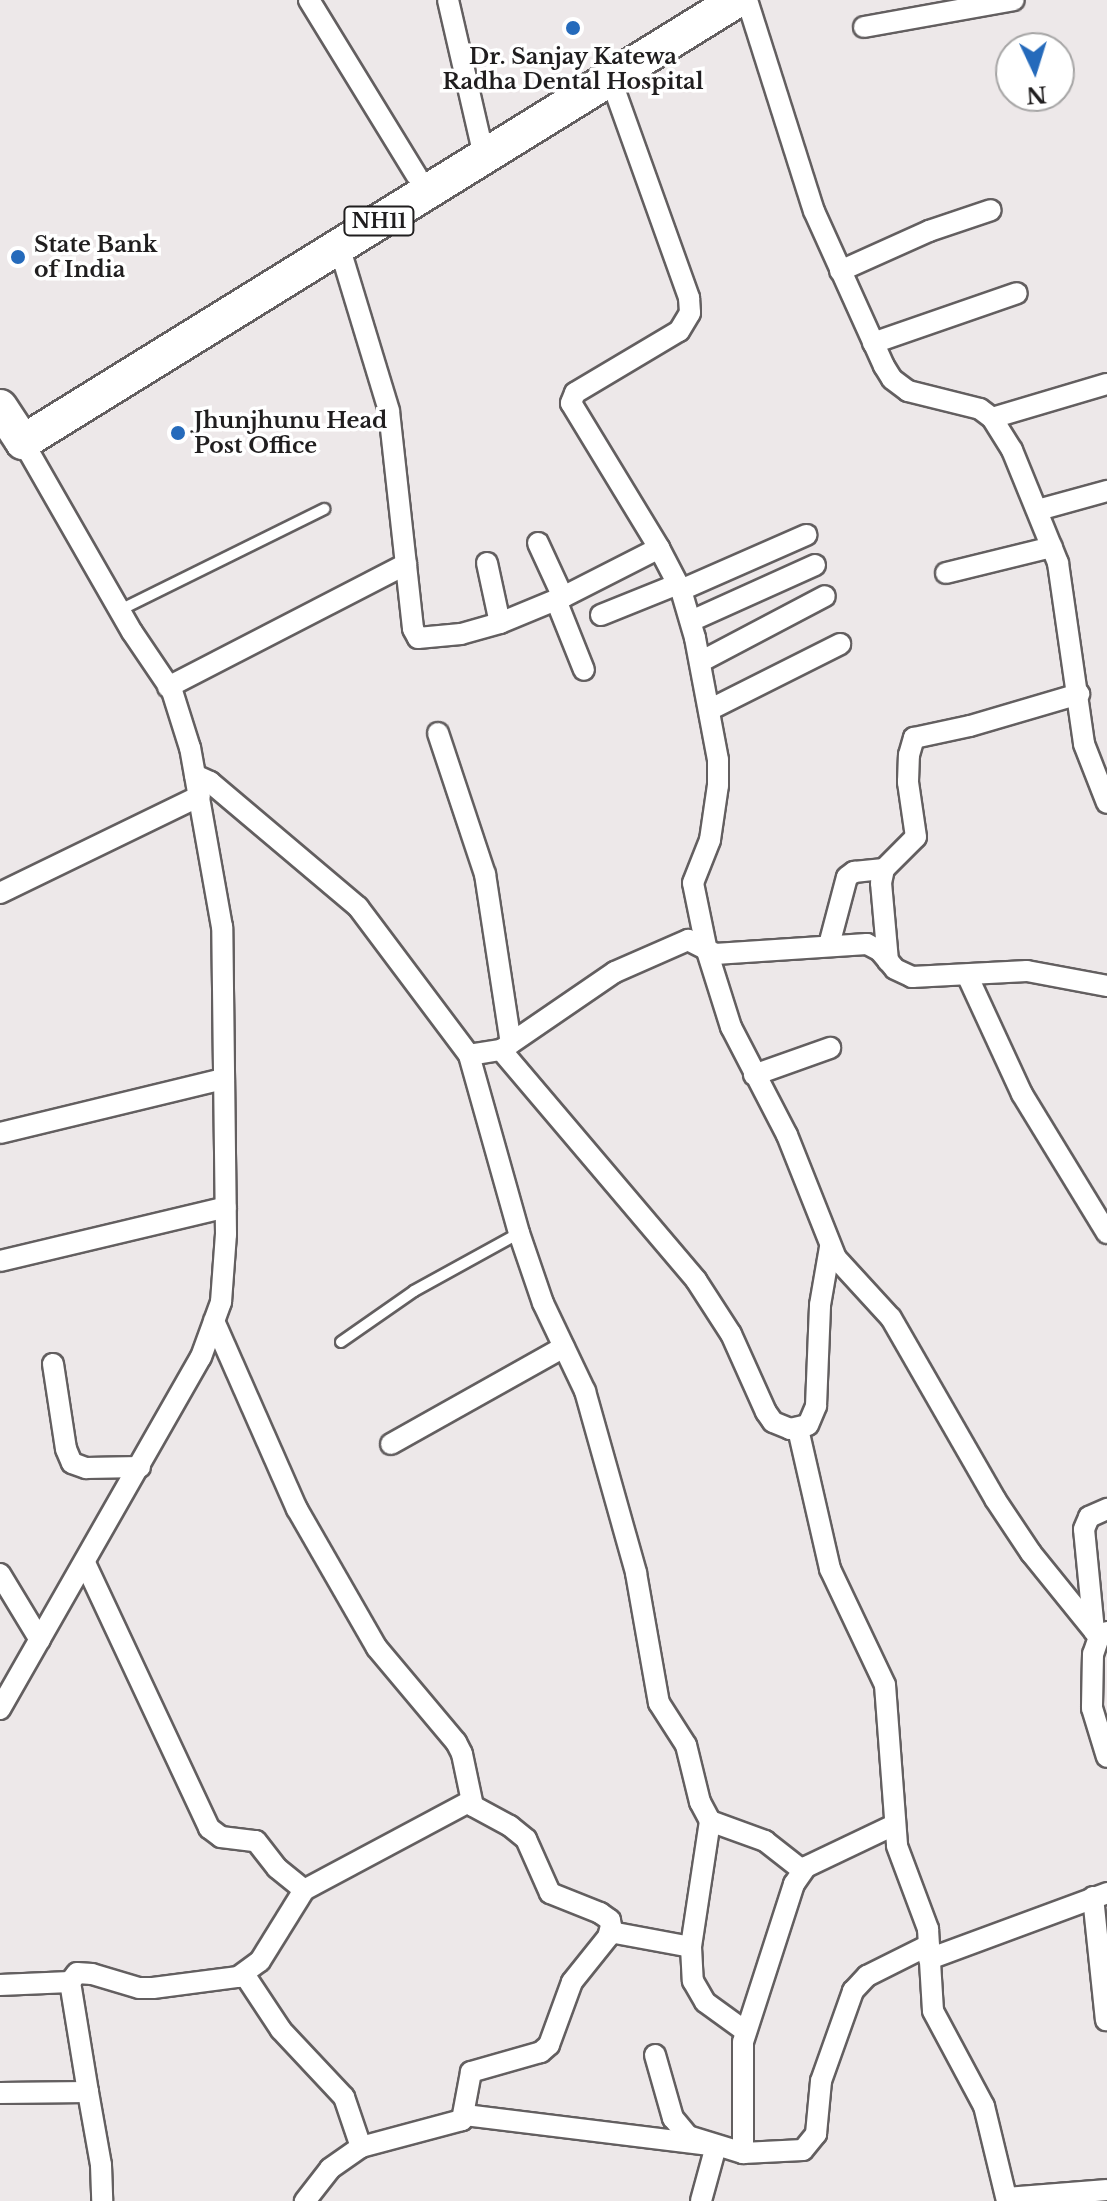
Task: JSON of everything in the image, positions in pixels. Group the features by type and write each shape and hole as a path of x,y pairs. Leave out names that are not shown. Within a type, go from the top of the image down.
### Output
{"highway":[{"name":"NH11","path":"12,426 339,246 701,0"},
{"name":"NH11","path":"12,426 417,176 481,147 610,77 737,0"}],"street":[{"path":"309,0 417,176"},
{"path":"448,0 481,147"},
{"path":"747,0 793,151 840,271 892,379 908,391 961,402 992,418 1012,450 1052,547 1063,585 1084,744 1107,803"},
{"path":"864,27 1014,0"},
{"path":"610,77 689,298 690,313 679,331 575,393 571,403 659,548 679,587 691,621 709,710 718,785 710,840 693,883 707,951 731,1027 787,1135 830,1247 891,1318 995,1499 1031,1553 1100,1633"},
{"path":"840,271 929,231 991,210"},
{"path":"339,246 389,411 413,629 418,638 461,634 500,623 560,599 659,548"},
{"path":"873,343 1017,293"},
{"path":"992,418 1107,384"},
{"path":"0,1709 201,1357 221,1302 226,1207 222,927 195,775 168,687 12,426"},
{"path":"1038,510 1107,491"},
{"path":"601,615 806,535"},
{"path":"538,543 584,670"},
{"path":"946,573 1052,547"},
{"path":"487,563 500,623"},
{"path":"168,687 406,564"},
{"path":"691,621 815,565"},
{"path":"700,662 825,596"},
{"path":"709,710 840,644"},
{"path":"888,961 880,896 884,869 916,837 908,782 909,755 914,738 983,723 1079,694"},
{"path":"438,733 485,874 506,1046 709,1297 773,1422 781,1427 798,1429 813,1419 820,1305 830,1247"},
{"path":"195,775 210,782 358,907 469,1055 519,1233 543,1303 585,1391 636,1573 656,1693 686,1745 700,1802 710,1821 691,1947 693,1981 698,1993 745,2031"},
{"path":"0,893 200,796"},
{"path":"829,945 847,877 854,872 884,869"},
{"path":"469,1055 506,1046 635,961 688,940 715,954 867,944 895,969 912,977 1027,971 1103,985 1107,1006"},
{"path":"967,975 1022,1094 1107,1233"},
{"path":"754,1075 830,1048"},
{"path":"0,1133 224,1079"},
{"path":"0,1261 226,1207"},
{"path":"214,1321 297,1509 377,1648 456,1742 462,1754 471,1801 477,1810 510,1826 526,1839 550,1893 610,1920 610,1932 572,1982 549,2045 528,2056 471,2072 465,2115"},
{"path":"391,1444 564,1347"},
{"path":"53,1364 66,1449 72,1463 86,1468 140,1467"},
{"path":"798,1429 830,1569 885,1685 891,1729 894,1825 903,1866 925,1914 933,2011 984,2106 1007,2200 1107,2190"},
{"path":"1107,1509 1089,1517 1084,1529 1100,1633 1093,1654 1092,1708 1107,1757"},
{"path":"85,1563 209,1828 221,1837 256,1841 271,1862 304,1890"},
{"path":"0,1574 40,1640"},
{"path":"102,2201 101,2165 70,1982 77,1973 92,1974 139,1988 227,1981 244,1974 260,1961 304,1890 471,1801"},
{"path":"710,1821 765,1841 802,1870"},
{"path":"743,2153 745,2031 790,1896 802,1870 894,1825"},
{"path":"655,2055 677,2126 688,2136 743,2153 795,2151 813,2141 821,2081 853,1991 867,1976 1100,1895 1106,2020"},
{"path":"610,1932 691,1947"},
{"path":"244,1974 281,2030 344,2097 361,2147"},
{"path":"0,1985 70,1982"},
{"path":"0,2093 88,2092"},
{"path":"305,2201 330,2169 361,2147 453,2124 465,2115 716,2146"},
{"path":"701,2201 716,2146"}],"lane":[{"path":"120,610 324,509"},
{"path":"341,1342 414,1291 519,1233"}],"place":[{"name":"Dr. Sanjay Katewa Radha Dental Hospital","path":"573,28"},
{"name":"State Bank of India","path":"18,257"},
{"name":"Jhunjhunu Head Post Office","path":"178,433"}]}
